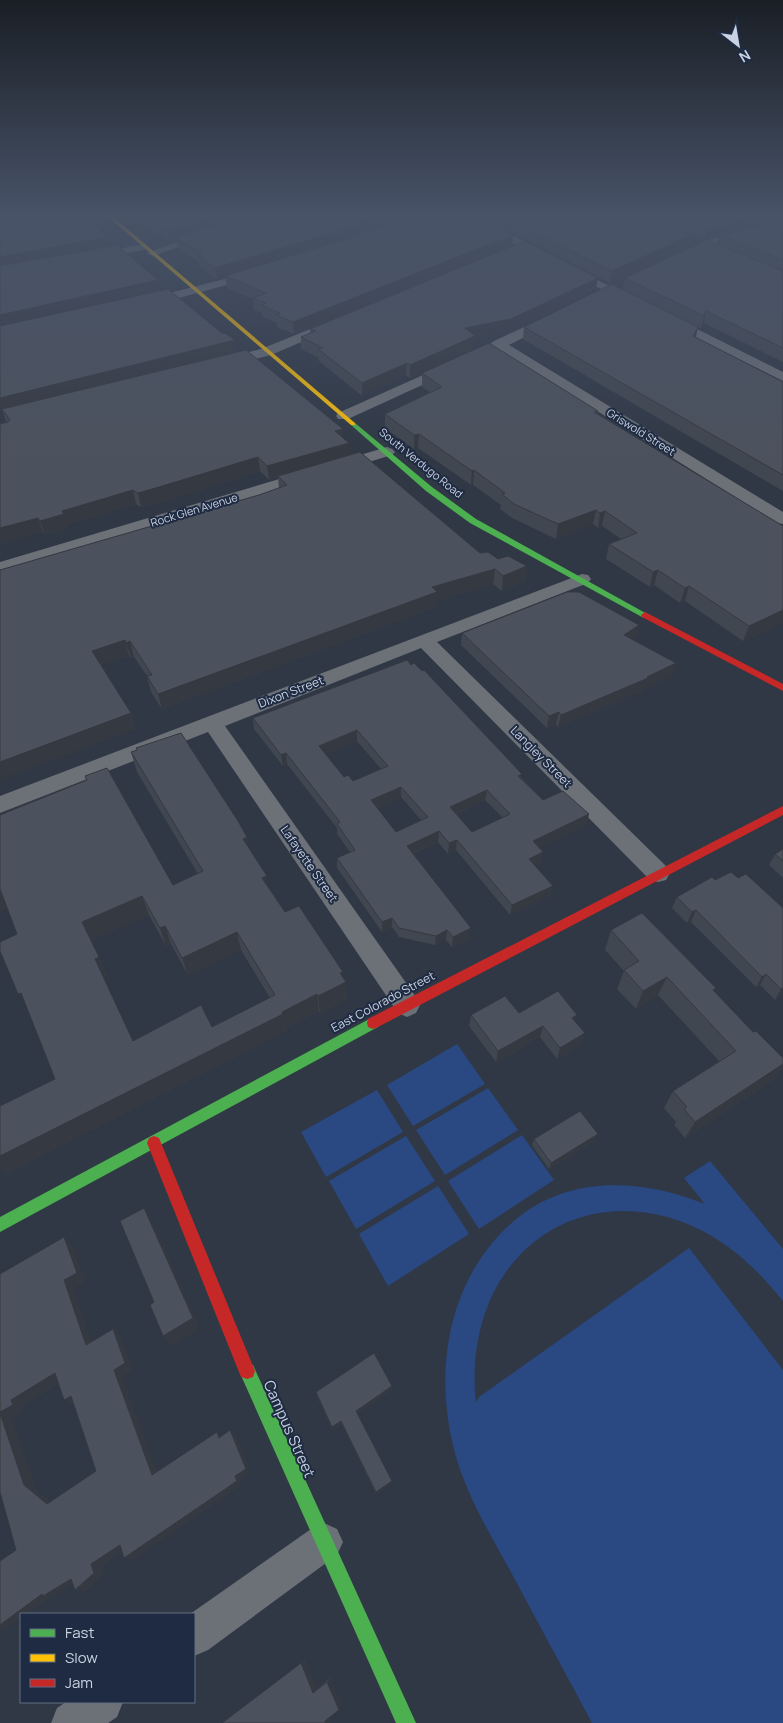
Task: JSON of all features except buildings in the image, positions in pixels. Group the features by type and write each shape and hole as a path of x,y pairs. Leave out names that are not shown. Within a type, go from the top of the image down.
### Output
{"main road":[{"name":"South Verdugo Road","path":"201,295 429,489 474,521 518,547 582,579 783,688"},
{"name":"East Colorado Street","path":"0,1225 407,1005 658,873 783,810"},
{"name":"Campus Street","path":"154,1143 258,1399 406,1723"}],"street":[{"path":"133,305 176,295"},
{"path":"592,298 598,295"},
{"path":"343,416 470,358 567,310"},
{"path":"658,314 783,377"},
{"path":"209,366 266,352 341,321"},
{"name":"Griswold Street","path":"499,344 783,519"},
{"name":"Rock Glen Avenue","path":"0,568 387,452"},
{"name":"Dixon Street","path":"0,805 582,579"},
{"name":"Langley Street","path":"424,640 658,873"},
{"name":"Lafayette Street","path":"212,723 407,1005"},
{"path":"195,1635 324,1542"},
{"path":"72,1723 101,1703"}],"shaded area":[{"path":"457,1044 485,1084 413,1126 387,1085"},
{"path":"488,1088 518,1130 445,1175 416,1130"},
{"path":"377,1090 403,1132 326,1177 301,1132"},
{"path":"522,1135 554,1180 479,1229 448,1181"},
{"path":"406,1136 435,1181 356,1229 329,1181"},
{"path":"710,1161 783,1249 783,1301 767,1282 740,1256 710,1235 682,1222 652,1214 623,1211 594,1214 567,1222 542,1236 519,1256 500,1281 493,1294 478,1339 475,1371 476,1402 479,1397 689,1248 783,1370 783,1723 592,1723 481,1517 464,1480 453,1446 447,1410 446,1374 449,1338 458,1303 473,1271 493,1241 520,1216 541,1202 563,1193 586,1187 610,1185 658,1190 705,1204 684,1178"},
{"path":"438,1186 469,1234 388,1286 359,1234"}],"traffic: fast":[{"path":"353,424 429,489 473,521 645,615"},
{"path":"0,1225 373,1023"},
{"path":"247,1371 406,1723"}],"traffic: slow":[{"path":"202,295 353,424"}],"traffic: jam":[{"path":"645,615 783,688"},
{"path":"373,1023 783,810"},
{"path":"154,1143 247,1371"}]}
